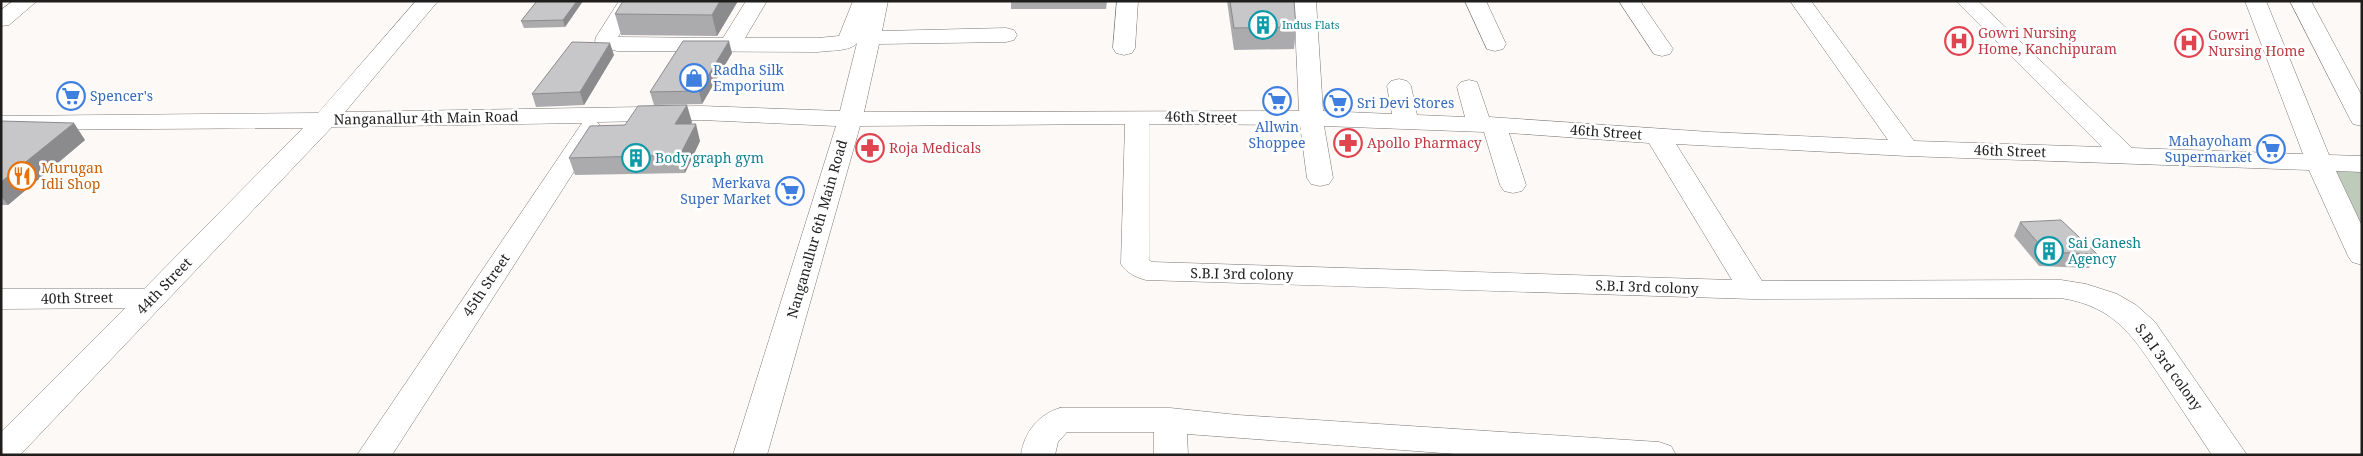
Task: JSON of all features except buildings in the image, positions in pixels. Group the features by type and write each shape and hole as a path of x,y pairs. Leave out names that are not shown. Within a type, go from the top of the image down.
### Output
{"street":[{"path":"1,20 28,1"},
{"name":"44th Street","path":"1,453 326,119 428,1"},
{"path":"630,1 606,41 616,44 730,45 818,45 846,42 850,37 862,1"},
{"path":"730,45 758,1"},
{"name":"Nanganallur 6th Main Road","path":"750,455 850,118 878,1"},
{"path":"1124,48 1128,1"},
{"path":"1305,1 1311,118 1320,178"},
{"path":"1475,1 1495,44"},
{"path":"1629,1 1662,49"},
{"path":"1800,1 1907,148"},
{"path":"1966,1 2124,155"},
{"path":"2255,1 2319,163 2362,256"},
{"path":"2300,1 2362,120"},
{"path":"869,38 1006,35"},
{"path":"1399,86 1406,122"},
{"path":"1469,87 1513,185"},
{"name":"Nanganallur 4th Main Road","path":"1,123 115,124 701,113 850,118"},
{"name":"45th Street","path":"374,455 599,115"},
{"name":"S.B.I 3rd colony","path":"1137,117 1135,264 1146,272 1753,290 2061,289 2090,293 2111,301 2129,314 2144,329 2230,455"},
{"name":"46th Street","path":"850,118 1311,118 1486,125 1658,136 1907,148 2362,164"},
{"path":"1658,136 1753,290"},
{"name":"40th Street","path":"1,299 152,298"},
{"path":"1038,455 1039,443 1046,430 1060,420 1170,420 1238,427 1659,455"},
{"path":"1170,420 1172,455"}],"green space":[{"path":"2333,171 2362,172 2362,234"}],"place":[{"name":"Indus Flats","path":"1263,25"},
{"name":"Gowri Nursing Home, Kanchipuram","path":"1959,41"},
{"name":"Gowri Nursing Home","path":"2189,43"},
{"name":"Radha Silk Emporium","path":"694,78"},
{"name":"Spencer's","path":"71,96"},
{"name":"Allwin Shoppee","path":"1277,101"},
{"name":"Sri Devi Stores","path":"1338,103"},
{"name":"Apollo Pharmacy","path":"1348,143"},
{"name":"Roja Medicals","path":"870,148"},
{"name":"Mahayoham Supermarket","path":"2271,149"},
{"name":"Body graph gym","path":"636,158"},
{"name":"Murugan Idli Shop","path":"22,176"},
{"name":"Merkava Super Market","path":"790,191"},
{"name":"Sai Ganesh Agency","path":"2049,251"}]}
